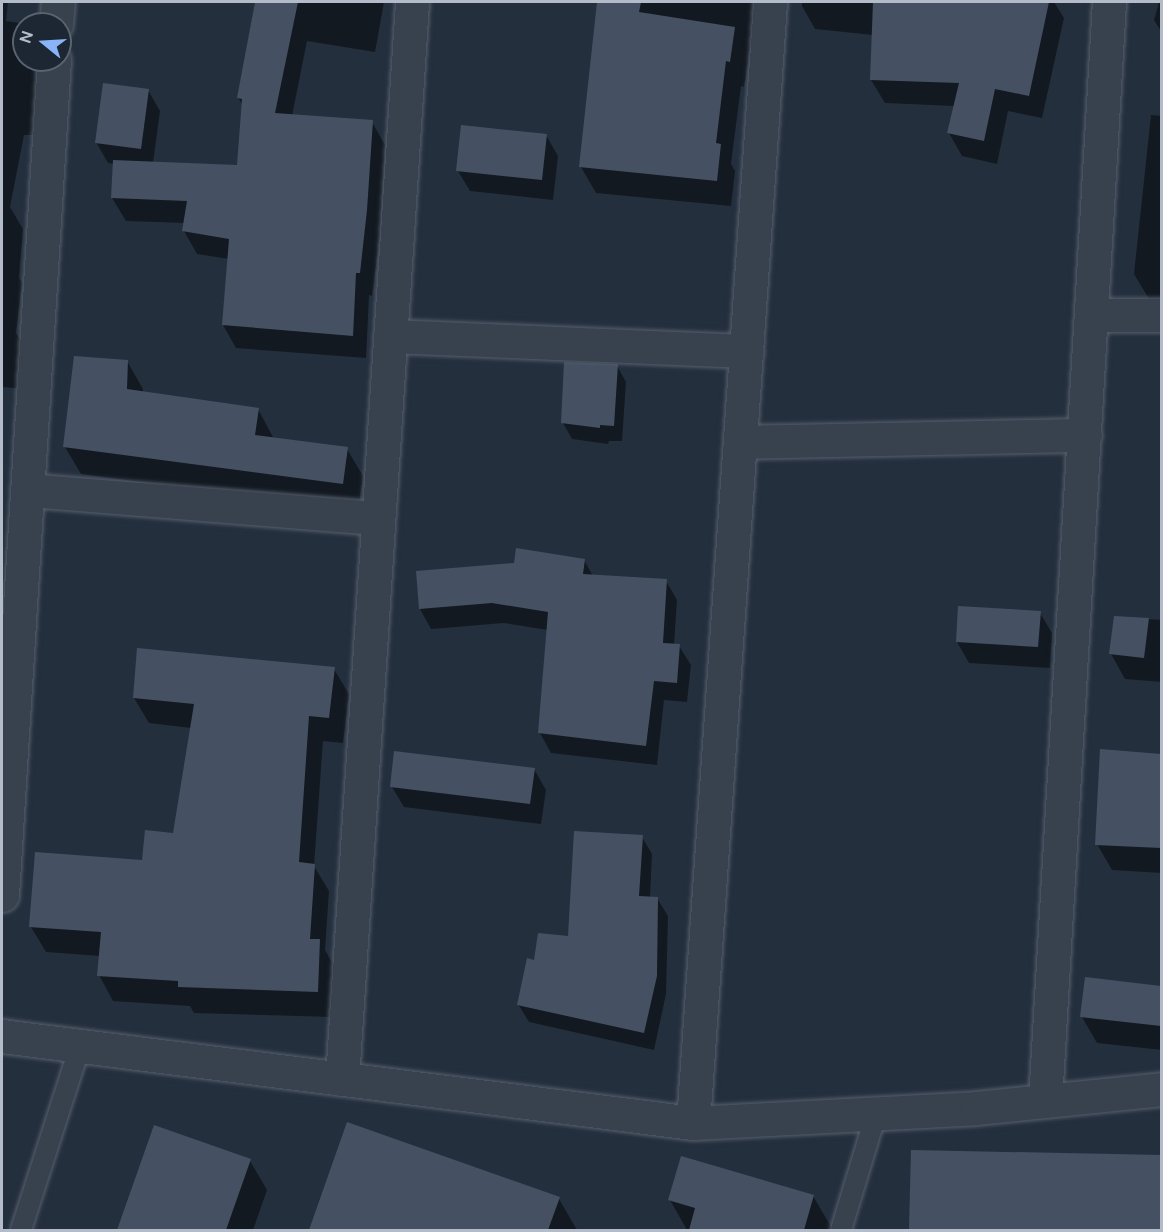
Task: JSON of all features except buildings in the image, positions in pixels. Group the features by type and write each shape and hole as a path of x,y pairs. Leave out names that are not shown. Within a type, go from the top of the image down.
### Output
{"street":[{"path":"342,1079 412,2"},
{"path":"693,1123 771,2"},
{"path":"1046,1101 1109,2"},
{"path":"2,895 53,72"},
{"path":"1092,315 1161,315"},
{"path":"390,336 747,351"},
{"path":"741,442 1085,435"},
{"path":"27,490 378,518"},
{"path":"2,1036 693,1123 876,1114 1046,1101 1161,1089"}],"lane":[{"path":"21,1230 80,1046"},
{"path":"841,1230 876,1114"}]}
